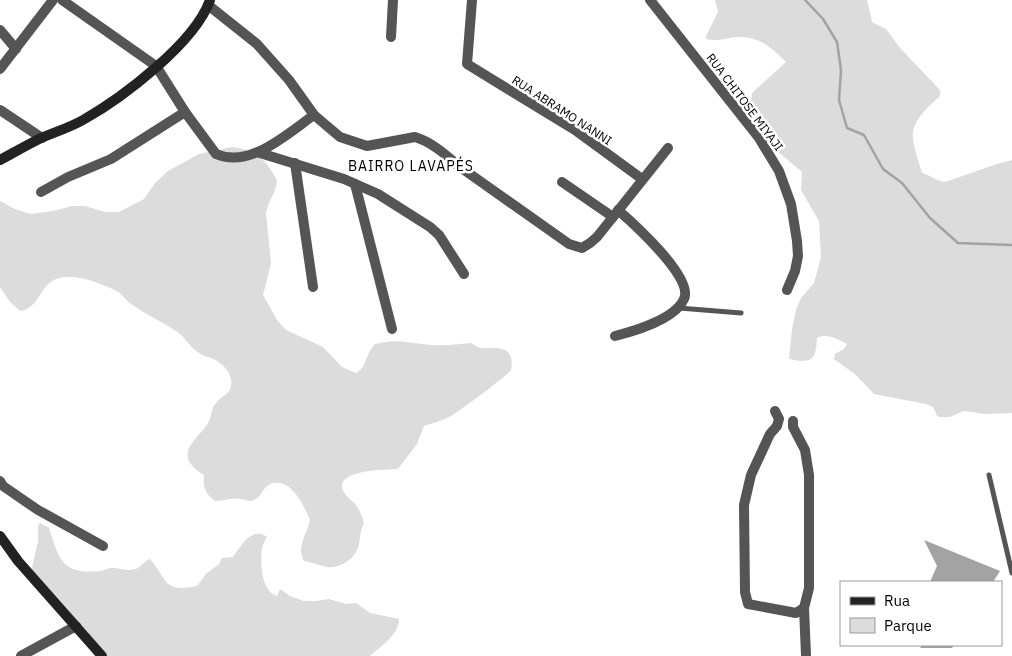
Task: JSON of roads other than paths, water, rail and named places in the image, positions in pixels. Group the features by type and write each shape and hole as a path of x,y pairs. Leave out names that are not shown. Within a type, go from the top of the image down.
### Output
{"main road":[{"path":"0,160 90,116 125,92 176,49 191,31 209,2"},
{"path":"0,536 18,561 102,656"}],"street":[{"path":"0,69 53,0"},
{"path":"62,0 156,66 185,112 216,154 222,157 234,157 260,153 355,184 378,194 430,227 439,235 464,274"},
{"path":"391,37 393,0"},
{"name":"RUA ABRAMO NANNI","path":"472,0 467,64 575,130 642,180"},
{"name":"RUA CHITOSE MIYAJI","path":"650,0 759,138 779,171 791,204 797,240 798,256 795,271 787,290"},
{"path":"209,2 264,51 289,80 314,115 340,137 367,146 415,138 420,139 447,156 552,232 577,247 582,248 590,243 668,148"},
{"path":"0,30 16,49"},
{"path":"0,110 42,138"},
{"path":"41,192 68,177 111,160 185,112"},
{"path":"260,153 314,115"},
{"path":"295,164 313,287"},
{"path":"562,182 633,224 657,249 681,279 685,298 678,308 641,330 615,336"},
{"path":"355,184 392,329"},
{"path":"775,411 779,419 777,426 770,434 751,475 744,505 745,592 748,604 755,606 796,613 804,608"},
{"path":"793,421 793,427 805,450 809,475 808,588 804,608 806,655"},
{"path":"0,481 3,486 38,510 103,546"},
{"path":"21,656 76,626"}],"lane":[{"path":"678,308 741,313"},
{"path":"989,475 1012,573"}],"waterway":[{"path":"805,0 823,19 837,42 841,70 839,100 847,128 864,135 883,169 902,183 930,218 958,243 1012,245"}],"district":[{"name":"BAIRRO LAVAPÉS","path":"411,166"}]}
